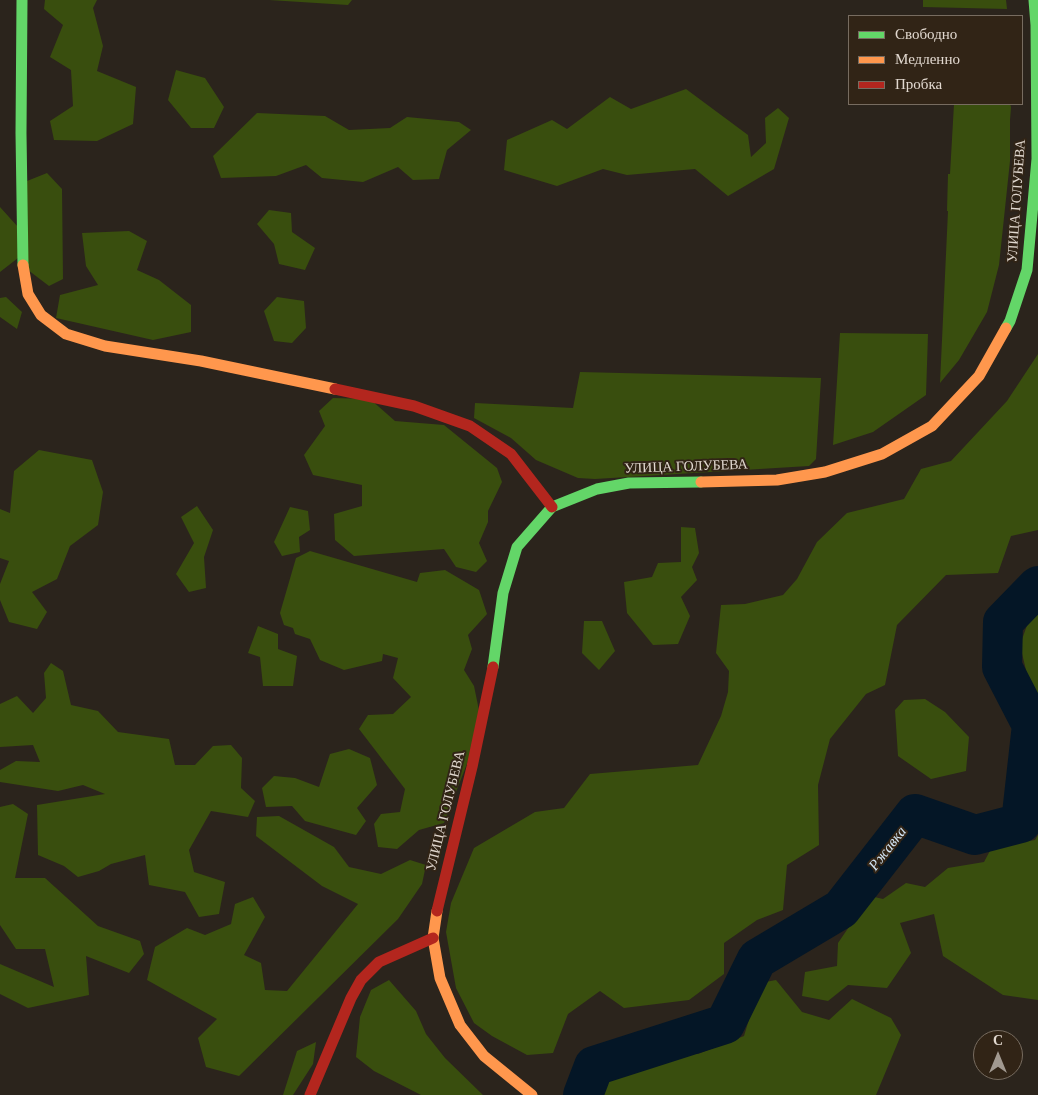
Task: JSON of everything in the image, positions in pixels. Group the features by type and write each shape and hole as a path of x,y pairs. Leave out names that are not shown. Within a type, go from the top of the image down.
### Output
{"street":[{"path":"22,0 22,259 28,294 41,315 66,334 105,346 201,361 414,406 470,426 511,454 552,507"},
{"name":"УЛИЦА ГОЛУБЕВА","path":"532,1095 484,1056 460,1025 440,978 433,938 438,904 470,776 492,672 503,593 517,547 552,507 597,489 629,483 777,480 825,472 882,454 932,426 979,376 1010,321 1027,270 1037,160 1036,25 1034,0"},
{"path":"310,1095 350,998 361,980 379,962 433,938"}],"green space":[{"path":"45,0 97,0 93,8 103,46 97,71 136,87 133,124 97,141 54,140 50,121 73,106 71,70 50,57 63,25 44,9"},
{"path":"269,0 352,0 348,5"},
{"path":"923,0 1006,0 1007,9 923,7"},
{"path":"176,70 205,78 224,107 214,128 191,128 168,100"},
{"path":"686,89 748,135 751,157 766,143 765,118 778,108 789,118 774,169 728,196 695,169 627,175 603,169 557,186 504,170 507,140 552,120 567,129 610,97 631,109"},
{"path":"954,105 1010,105 1010,161 999,265 987,312 959,360 940,383 948,174 950,174"},
{"path":"257,113 325,116 349,130 390,128 407,117 459,122 471,130 447,150 439,179 413,180 398,167 363,182 322,178 306,165 276,176 221,178 213,156"},
{"path":"47,173 62,189 63,279 49,286 28,270 27,181"},
{"path":"0,207 18,227 18,258 0,272"},
{"path":"269,210 291,213 292,232 315,248 305,270 279,264 274,244 257,224"},
{"path":"129,231 147,241 137,270 159,280 191,305 191,332 153,340 56,318 60,295 98,285 86,266 82,233"},
{"path":"6,297 22,312 17,329 0,317 0,298"},
{"path":"277,297 304,301 306,328 292,343 274,341 264,311"},
{"path":"840,333 928,334 926,395 873,432 833,445"},
{"path":"1038,354 1038,530 1011,536 998,573 946,575 897,625 885,685 866,694 830,739 818,785 819,845 787,865 783,910 757,920 724,943 724,974 689,1000 624,1008 600,991 568,1014 553,1053 527,1055 492,1036 474,1023 456,988 446,932 451,903 474,848 535,812 564,808 590,774 698,765 721,716 728,692 729,671 716,653 721,605 745,604 783,595 797,579 817,542 847,513 904,499 921,469 951,461 1007,401"},
{"path":"580,372 821,378 816,459 809,466 595,479 578,478 536,460 511,438 474,418 475,403 573,408"},
{"path":"333,398 370,399 395,421 444,425 497,468 502,482 488,511 488,522 479,543 487,561 476,572 456,567 444,549 354,556 335,540 334,514 362,506 362,485 313,475 304,455 325,426 319,411"},
{"path":"39,450 92,460 103,492 98,525 70,546 57,579 32,592 47,612 37,629 9,622 0,600 0,584 9,561 0,558 0,509 10,513 14,471"},
{"path":"197,506 213,530 204,557 206,588 189,592 176,574 194,543 181,517"},
{"path":"290,507 308,511 310,530 299,537 300,552 282,556 274,542"},
{"path":"681,527 695,528 699,553 692,567 697,580 681,597 690,616 678,644 653,645 627,613 624,582 652,577 658,563 681,562"},
{"path":"310,551 417,582 420,573 445,570 479,590 487,614 468,635 472,649 464,670 474,686 482,725 444,823 419,830 397,849 378,847 374,824 381,814 400,812 405,789 359,729 368,715 393,714 411,697 393,678 398,658 383,654 382,661 344,670 320,660 310,639 295,634 293,628 284,625 280,613 296,558"},
{"path":"1038,601 1038,697 1031,691 1020,645 1035,603"},
{"path":"584,621 602,621 615,651 599,670 582,653"},
{"path":"258,626 278,634 278,649 297,656 293,686 263,686 260,657 248,653"},
{"path":"51,663 63,671 71,705 98,711 118,732 169,739 175,765 195,765 213,746 231,745 242,758 241,788 255,801 248,817 211,811 189,850 194,872 225,882 219,914 199,917 185,892 149,885 145,855 111,864 99,871 78,877 64,866 38,855 37,805 105,794 83,785 58,791 0,782 0,770 16,761 40,762 33,745 0,747 0,704 17,696 33,713 46,698 44,673"},
{"path":"925,699 945,712 969,737 966,771 931,779 898,756 895,710 904,700"},
{"path":"349,749 370,758 377,785 357,808 366,821 356,835 305,821 292,806 266,807 262,788 274,776 295,778 319,787 330,754"},
{"path":"13,804 28,814 15,878 45,878 98,926 140,941 144,954 129,973 86,956 89,995 28,1008 0,994 0,964 54,987 45,949 16,949 0,925 0,807"},
{"path":"279,816 334,847 349,867 381,874 410,860 426,865 422,884 398,919 239,1076 206,1067 198,1038 217,1019 147,980 155,947 187,928 205,935 231,924 235,904 253,897 265,917 244,955 261,963 265,990 287,991 358,904 322,886 256,836 257,817"},
{"path":"1038,835 1038,1000 1003,995 943,956 934,914 900,923 911,953 887,988 848,985 828,1001 802,996 805,972 837,966 838,943 870,896 883,899 906,883 925,887 948,868 984,862 992,847 1035,840"},
{"path":"389,980 416,1011 426,1034 445,1058 483,1095 421,1095 374,1071 356,1057 360,1017 371,990"},
{"path":"776,980 802,1012 829,1020 852,999 891,1018 901,1035 876,1095 583,1095 580,1089 587,1069 617,1073 619,1050 630,1036 661,1036 674,1050 698,1054 744,1036 760,983"},
{"path":"316,1042 313,1064 293,1095 283,1095 297,1051"}],"waterway":[{"name":"Ржавка","path":"583,1095 594,1066 725,1024 757,959 841,909 915,814 975,835 1021,823 1032,725 1002,667 1003,622 1038,586"}],"traffic: fast":[{"path":"22,0 21,133 23,265"},
{"path":"1006,328 1027,270 1037,159 1036,25 1034,0"},
{"path":"493,667 503,593 517,547 552,507 597,489 629,483 701,482"}],"traffic: slow":[{"path":"23,265 28,294 41,315 66,334 105,346 201,361 335,389"},
{"path":"701,482 777,480 825,472 882,454 932,426 979,376 1006,328"},
{"path":"437,911 433,938 440,978 460,1025 484,1056 532,1095"}],"traffic: jam":[{"path":"335,389 414,406 470,426 511,454 552,507"},
{"path":"437,911 472,767 493,667"},
{"path":"310,1095 351,998 361,980 379,962 433,938"}]}
